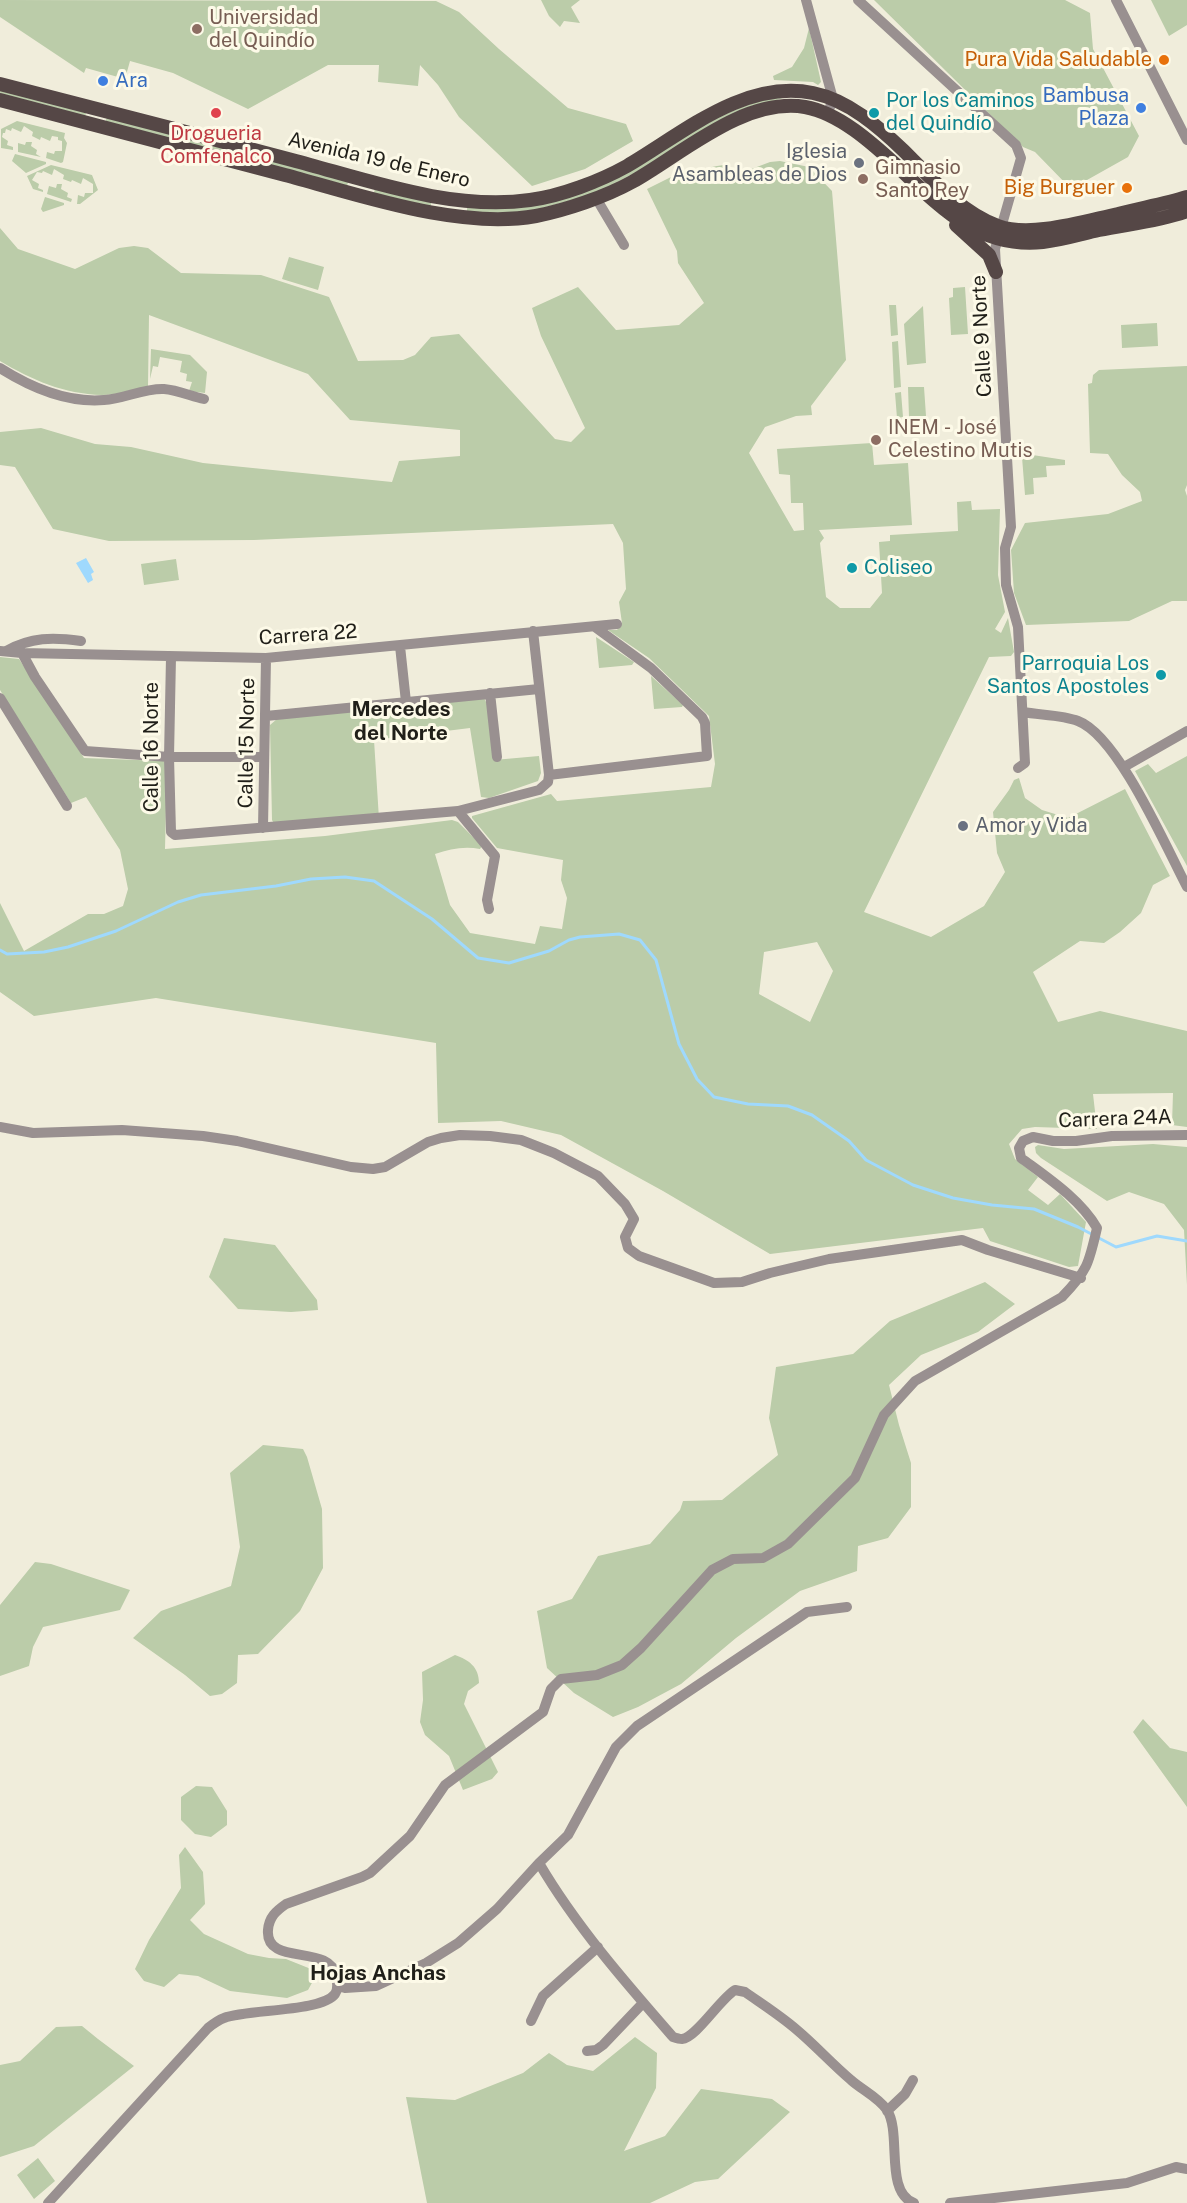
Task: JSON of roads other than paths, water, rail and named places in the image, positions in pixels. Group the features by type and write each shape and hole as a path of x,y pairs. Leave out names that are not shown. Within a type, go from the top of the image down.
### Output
{"main road":[{"name":"Avenida 19 de Enero","path":"0,84 447,200 501,203 534,200 567,191 623,168 732,103 772,92 814,93 833,99 854,110 887,134 941,188 999,233 1015,242 1045,242 1187,211"},
{"name":"Avenida 19 de Enero","path":"0,100 444,216 502,219 536,216 596,198 631,182 738,118 774,108 792,106 807,107 843,123 876,146 945,212 972,228 999,233 1015,229 1059,227 1187,197"},
{"path":"945,212 961,231 989,255 996,272"}],"street":[{"path":"806,0 833,99 827,115"},
{"name":"Calle 9 Norte","path":"858,0 1019,151 1021,158 995,249 1011,527 1005,549 1006,585 1018,627 1023,712 1025,763 1018,768"},
{"path":"1116,0 1187,140"},
{"path":"596,198 624,245"},
{"path":"0,368 38,388 76,398 103,400 163,389 204,399"},
{"name":"Carrera 22","path":"3,651 266,658 617,624"},
{"path":"549,775 707,756 705,723 702,717 651,668 595,627"},
{"path":"263,828 458,811 539,790 548,782 549,775 533,631"},
{"path":"3,651 34,639 54,638 81,641"},
{"path":"400,646 406,702"},
{"path":"22,653 81,747 89,753 169,757 264,757"},
{"name":"Calle 16 Norte","path":"171,657 169,757 171,832 175,835 263,828"},
{"name":"Calle 15 Norte","path":"263,828 266,658"},
{"path":"266,716 539,688"},
{"path":"490,693 497,757"},
{"path":"0,699 67,806"},
{"path":"1023,712 1077,720 1095,732 1124,767 1187,887"},
{"path":"1124,767 1187,731"},
{"path":"458,811 495,856 487,900 489,909"},
{"path":"0,1127 33,1133 122,1130 203,1136 237,1141 351,1167 373,1169 385,1167 428,1142 441,1138 470,1135 521,1140 554,1153 598,1176 625,1204 634,1219 625,1237 628,1248 639,1256 714,1283 742,1282 829,1259 962,1240 988,1251 1081,1278 1062,1297 915,1381 884,1415 855,1478 788,1544 763,1557 733,1559 712,1570 641,1648 622,1665 597,1675 561,1679 550,1689 543,1712 445,1785 410,1836 370,1873 362,1878 286,1904 275,1912 267,1932 271,1942 278,1950 328,1961 335,1969 338,1986 334,1994 316,2004 223,2018 208,2028 48,2203"},
{"name":"Carrera 24A","path":"1081,1278 1089,1262 1097,1228 1083,1208 1021,1158 1019,1148 1023,1141 1033,1137 1053,1141 1076,1141 1112,1136 1187,1136"},
{"path":"338,1986 345,1988 376,1986 426,1963 458,1943 497,1909 568,1835 616,1747 637,1726 807,1612 847,1607"},
{"path":"539,1863 552,1885 597,1947 673,2037 682,2039 691,2035 726,1995 735,1990 745,1992 797,2030 887,2111 891,2124 899,2187 907,2200 914,2203"},
{"path":"531,2021 543,1996 595,1952 597,1947"},
{"path":"587,2050 596,2050 603,2045 643,2003"},
{"path":"887,2111 905,2094 913,2080"},
{"path":"950,2203 1127,2183 1176,2167 1187,2169"}],"water":[{"path":"86,558 94,572 91,574 93,580 88,583 76,563"}],"waterway":[{"path":"0,950 7,954 44,952 68,947 116,931 178,902 201,895 276,886 311,879 345,877 374,881 432,919 478,958 509,963 549,951 580,937 619,934 640,940 656,960 679,1044 697,1079 714,1097 748,1104 788,1106 812,1115 849,1141 866,1160 913,1185 953,1198 1034,1209 1078,1227 1116,1247 1157,1236 1187,1241"}],"place":[{"name":"Universidad del Quindío","path":"197,29"},
{"name":"Pura Vida Saludable","path":"1164,60"},
{"name":"Ara","path":"103,81"},
{"name":"Bambusa Plaza","path":"1141,108"},
{"name":"Drogueria Comfenalco","path":"216,113"},
{"name":"Por los Caminos del Quindío","path":"874,113"},
{"name":"Iglesia Asambleas de Dios","path":"859,163"},
{"name":"Gimnasio Santo Rey","path":"863,179"},
{"name":"Big Burguer","path":"1127,188"},
{"name":"INEM - José Celestino Mutis","path":"876,440"},
{"name":"Coliseo","path":"852,568"},
{"name":"Parroquia Los Santos Apostoles","path":"1161,675"},
{"name":"Amor y Vida","path":"963,826"}],"district":[{"name":"Mercedes del Norte","path":"401,722"},
{"name":"Hojas Anchas","path":"378,1974"}]}
